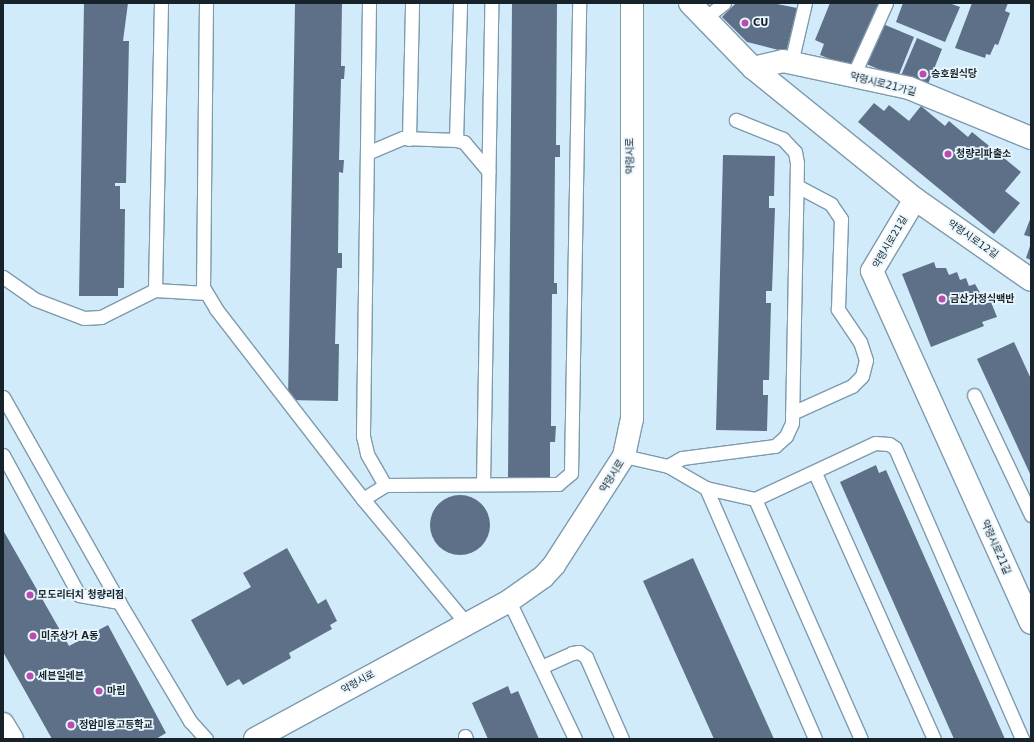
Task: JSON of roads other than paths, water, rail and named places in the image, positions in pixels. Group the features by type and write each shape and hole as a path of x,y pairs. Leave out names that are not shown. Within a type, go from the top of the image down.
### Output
{"street":[{"name":"약령시로","path":"255,739 509,601 554,565 624,456 632,419 632,3"},
{"path":"698,11 753,68 914,199"},
{"name":"약령시로21가길","path":"753,68 775,61 791,63 908,88 1031,138"},
{"name":"약령시로12길","path":"914,199 1031,280"},
{"name":"약령시로21길","path":"914,199 872,271 1031,623"},
{"path":"3,724 12,739"}],"lane":[{"path":"155,290 161,3"},
{"path":"206,3 202,279 206,293 363,499 466,623"},
{"path":"369,3 363,436 367,454 385,485"},
{"path":"409,139 412,3"},
{"path":"456,140 460,3"},
{"path":"483,484 491,3"},
{"path":"363,499 385,485 558,484 566,480 574,464 579,3"},
{"path":"698,11 724,3"},
{"path":"791,63 805,3"},
{"path":"853,76 886,3"},
{"path":"668,466 682,458 775,446 790,429 792,413 797,163 790,145 736,120"},
{"path":"367,154 395,140 456,140 464,142 488,171"},
{"path":"792,413 852,386 862,376 866,360 860,342 838,309 841,219 831,204 797,186"},
{"path":"3,277 34,299 84,318 101,317 155,290 206,293"},
{"path":"974,395 1031,514"},
{"path":"3,397 119,602 190,721 206,739"},
{"path":"624,456 668,466 706,488 755,499 815,473 875,443 882,442 895,448 1022,739"},
{"path":"3,455 79,595 119,602"},
{"path":"815,473 934,739"},
{"path":"706,488 815,739"},
{"path":"755,499 861,739"},
{"path":"509,601 575,739"},
{"path":"541,667 572,653 579,652 586,657 622,739"}],"place":[{"name":"CU","path":"745,23"},
{"name":"승호원식당","path":"923,74"},
{"name":"청량리파출소","path":"948,154"},
{"name":"금산가정식백반","path":"942,299"},
{"name":"모도리터치 청량리점","path":"30,595"},
{"name":"미주상가 A동","path":"33,636"},
{"name":"세븐일레븐","path":"30,676"},
{"name":"마립","path":"99,691"},
{"name":"정암미용고등학교","path":"71,725"}]}
